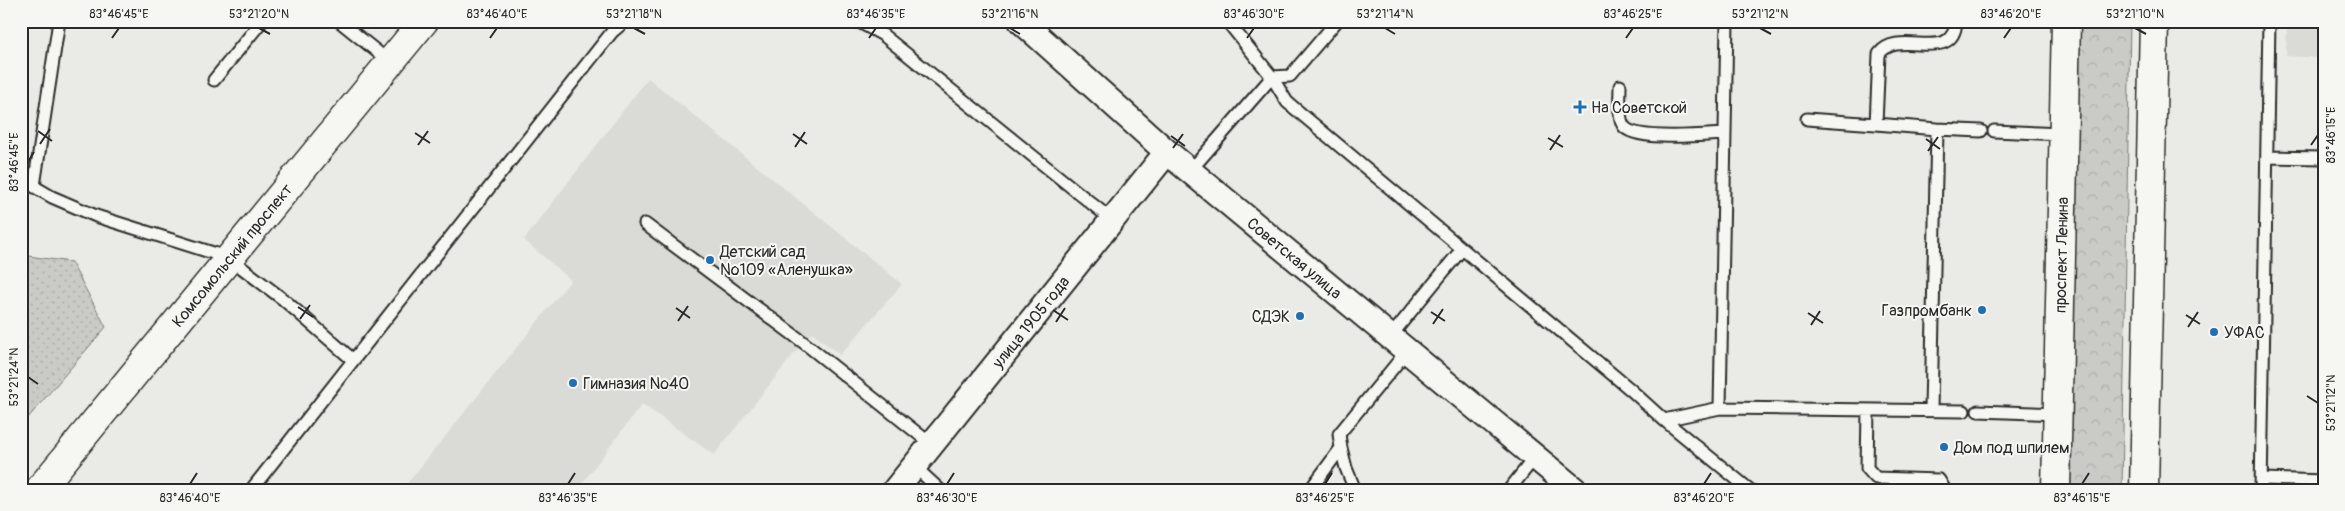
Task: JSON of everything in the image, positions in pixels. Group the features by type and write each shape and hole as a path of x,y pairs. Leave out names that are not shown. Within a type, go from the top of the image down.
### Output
{"main road":[{"name":"Комсомольский проспект","path":"38,490 424,21"},
{"name":"проспект Ленина","path":"2056,490 2066,21"},
{"path":"2144,490 2154,21"}],"street":[{"name":"Советская улица","path":"1021,21 1167,152 1575,490"},
{"name":"улица 1905 года","path":"895,490 1167,152"}],"lane":[{"path":"34,186 60,21"},
{"path":"214,80 262,21"},
{"path":"339,21 390,62"},
{"path":"252,490 612,32 625,21"},
{"path":"1190,171 1272,77 1290,76 1337,21"},
{"path":"1720,408 1727,21"},
{"path":"1876,124 1879,54 1884,46 1892,43 1934,45 1944,43 1951,37 1956,21"},
{"path":"2269,21 2262,484 2324,480"},
{"path":"856,22 883,34 1112,220"},
{"path":"1228,22 1272,77 1287,102 1631,390 1664,420 1750,490"},
{"path":"1620,86 1621,123 1632,133 1648,135 1724,134"},
{"path":"1808,119 1937,129 1981,130"},
{"path":"1931,410 1937,129"},
{"path":"1994,131 2064,134"},
{"path":"2267,157 2324,158"},
{"path":"21,179 96,216 229,258 284,300 353,360"},
{"path":"645,224 803,342 932,444"},
{"path":"1355,490 1346,468 1339,434 1462,249"},
{"path":"1664,420 1720,408 1964,411"},
{"path":"1868,410 1867,468 1876,478 1939,480 1945,490"},
{"path":"1978,411 2057,414"},
{"path":"1310,490 1341,448"},
{"path":"1509,490 1535,457"},
{"path":"914,466 940,490"}],"shaded area":[{"path":"2287,21 2324,21 2324,58 2286,56"},
{"name":"Детский сад №109 «Аленушка»","path":"648,78 902,284 840,355 812,333 714,455 642,404 577,490 402,490 571,280 524,240"}],"green space":[{"path":"2078,21 2130,21 2122,490 2069,490"},
{"path":"21,255 71,262 106,327 21,426"}],"place":[{"name":"На Советской","path":"1580,107"},
{"name":"Детский сад №109 «Аленушка»","path":"710,260"},
{"name":"Газпромбанк","path":"1982,310"},
{"name":"СДЭК","path":"1300,316"},
{"name":"УФАС","path":"2214,332"},
{"name":"Гимназия №40","path":"573,383"},
{"name":"Дом под шпилем","path":"1944,447"}]}
